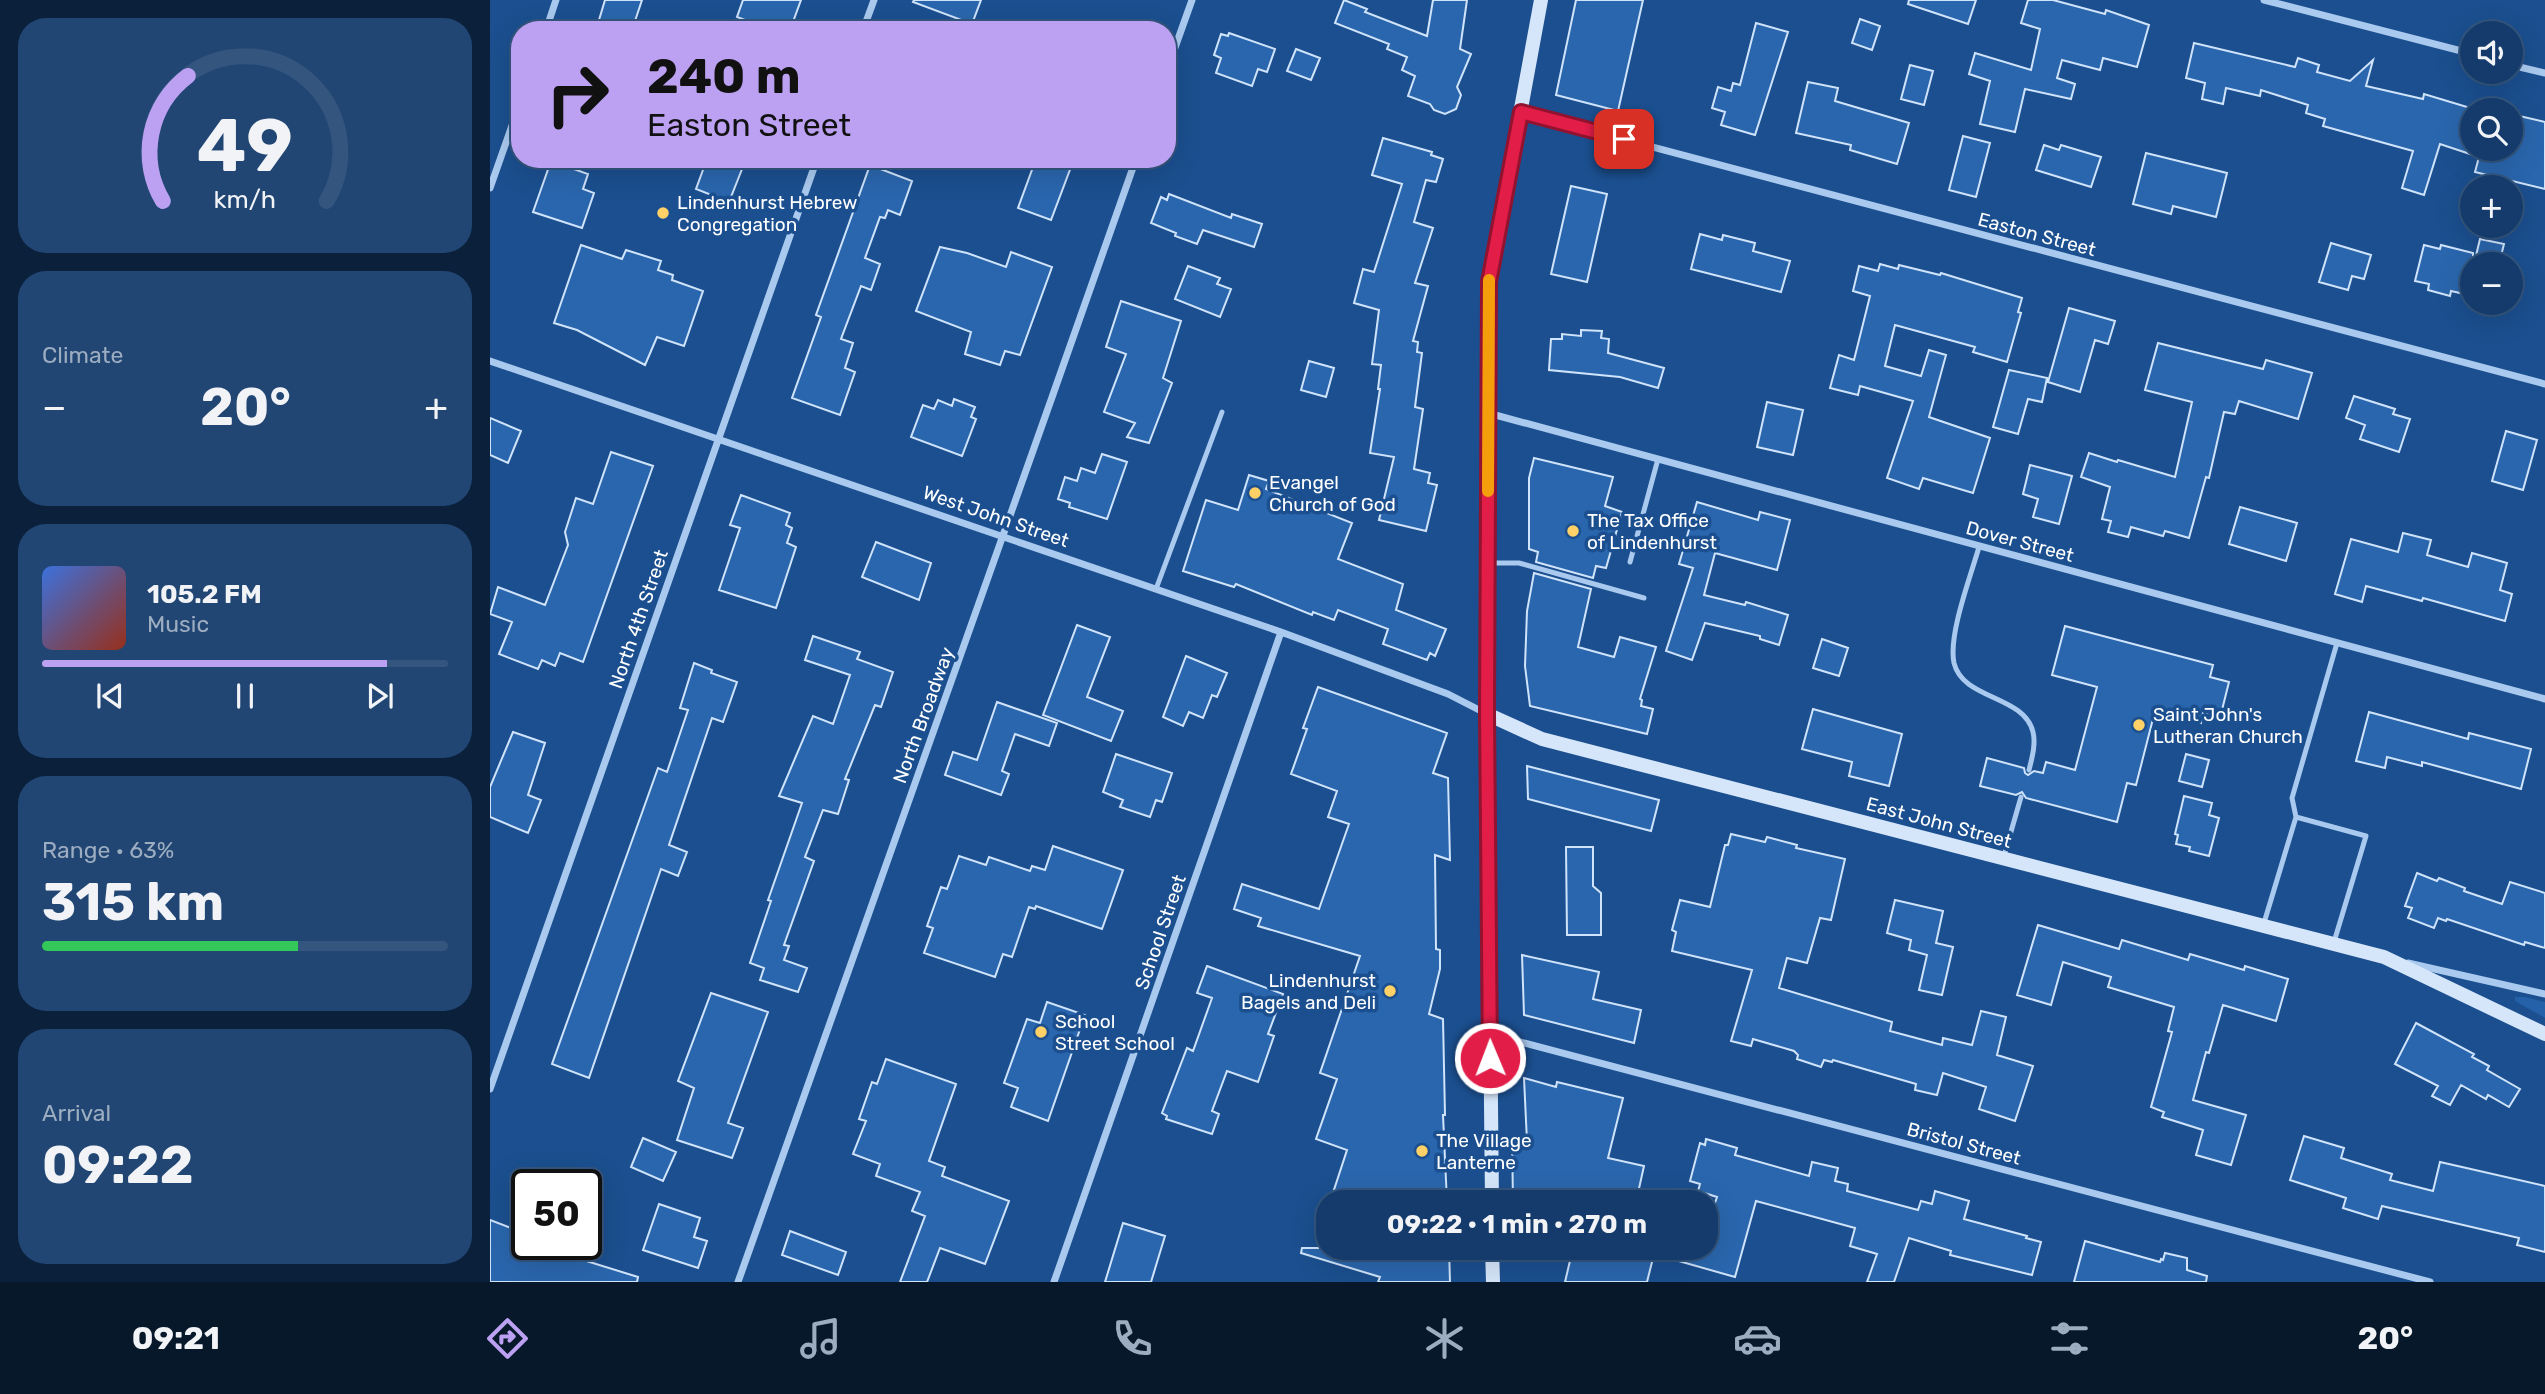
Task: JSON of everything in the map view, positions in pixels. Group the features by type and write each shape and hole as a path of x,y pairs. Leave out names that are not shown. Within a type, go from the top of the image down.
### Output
{"main road":[{"path":"1492,1190 1487,714 1489,282 1541,0"},
{"name":"East John Street","path":"1487,714 1542,739 2384,957 2545,1034"},
{"path":"1492,1260 1493,1282"}],"street":[{"path":"549,21 556,0"},
{"path":"866,21 874,0"},
{"path":"1176,45 1192,0"},
{"path":"2264,0 2460,51"},
{"path":"2523,68 2545,73"},
{"name":"Easton Street","path":"1521,112 2545,384"},
{"path":"490,188 511,128"},
{"name":"North 4th Street","path":"490,1089 814,168"},
{"name":"North Broadway","path":"738,1282 818,1051 1005,536 1133,168"},
{"name":"West John Street","path":"490,361 1281,632 1448,694 1487,714"},
{"name":"Dover Street","path":"1488,413 2545,699"},
{"name":"School Street","path":"1054,1282 1281,632"},
{"name":"East John Street","path":"2384,957 2545,994"},
{"name":"Bristol Street","path":"1490,1034 2430,1282"}],"lane":[{"path":"1156,589 1222,412"},
{"path":"1630,562 1657,459"},
{"path":"1979,547 1955,634 1954,662 1964,681 2022,714 2033,731 2033,752 2029,770"},
{"path":"1488,563 1519,563 1644,597"},
{"path":"2263,926 2296,817 2292,798 2337,643"},
{"path":"2003,859 2021,797"},
{"path":"2296,817 2366,836 2334,944"}],"shaded area":[{"path":"2515,997 2545,1002 2545,1018 2515,1001"}],"building":[{"path":"605,0 642,0 635,21 599,21"},
{"path":"743,0 801,0 793,21 747,21 737,17"},
{"path":"981,0 973,21 964,21 913,2"},
{"path":"1344,0 1367,9 1365,12 1427,36 1433,0 1467,0 1460,49 1471,54 1457,87 1461,95 1456,109 1445,114 1434,110 1430,104 1408,96 1415,76 1402,70 1407,57 1387,49 1389,44 1335,23"},
{"path":"1576,0 1643,0 1618,111 1556,95"},
{"path":"1909,0 1976,0 1968,24 1908,4"},
{"path":"2028,0 2053,0 2105,14 2106,10 2149,25 2137,67 2103,58 2100,70 2062,60 2057,78 2075,84 2071,99 2025,89 2015,132 1980,124 1990,81 1969,74 1975,53 2031,70 2040,29 2021,23"},
{"path":"1860,19 1880,26 1872,50 1852,43"},
{"path":"1756,23 1788,32 1755,135 1721,125 1725,112 1712,108 1718,87 1731,91 1733,83 1740,85"},
{"path":"1229,33 1275,49 1267,72 1258,69 1252,86 1216,73 1221,58 1214,55 1221,34 1228,36"},
{"path":"2194,43 2295,67 2298,58 2319,65 2317,72 2350,81 2373,60 2366,86 2423,99 2424,94 2460,105 2460,151 2440,144 2424,195 2402,188 2413,151 2323,126 2325,119 2306,113 2308,105 2261,90 2260,96 2226,88 2223,104 2202,99 2205,83 2186,78"},
{"path":"1296,49 1320,58 1311,80 1287,71"},
{"path":"1910,65 1933,71 1924,105 1901,99"},
{"path":"1808,82 1838,88 1835,101 1909,123 1897,164 1850,150 1851,145 1796,133"},
{"path":"2523,117 2545,122 2545,189 2523,184 2523,175 2487,175 2475,172 2478,161 2523,161"},
{"path":"1963,136 1990,143 1976,197 1949,190"},
{"path":"1383,138 1432,152 1431,155 1443,159 1436,182 1426,180 1414,222 1433,228 1415,283 1428,286 1413,341 1418,342 1417,352 1422,353 1415,407 1423,409 1414,469 1430,473 1428,483 1437,485 1426,531 1379,520 1394,457 1370,453 1380,389 1381,365 1372,364 1379,310 1354,303 1363,269 1374,272 1402,184 1372,175"},
{"path":"2044,145 2059,150 2061,145 2101,157 2091,187 2036,170"},
{"path":"2146,153 2227,173 2216,217 2173,206 2171,214 2133,204"},
{"path":"549,168 571,168 588,174 583,189 594,193 582,228 533,212"},
{"path":"704,168 742,168 729,202 696,189"},
{"path":"869,168 878,168 912,181 900,215 888,210 885,218 880,217 865,258 880,264 871,290 861,286 841,339 853,343 845,368 855,372 840,415 792,398 821,317 816,315"},
{"path":"1033,168 1071,168 1051,220 1018,208"},
{"path":"1571,186 1607,194 1587,282 1551,274"},
{"path":"1169,194 1231,218 1232,214 1262,224 1254,247 1203,230 1197,244 1151,223 1161,197 1167,200"},
{"path":"1700,234 1722,240 1723,235 1755,243 1753,251 1790,261 1781,292 1691,269"},
{"path":"2480,239 2504,244 2502,252 2477,252"},
{"path":"2331,243 2371,255 2364,279 2352,276 2348,290 2319,282"},
{"path":"581,245 622,259 626,250 661,261 658,270 673,275 672,280 703,291 684,346 657,337 645,365 577,330 554,323"},
{"path":"2424,245 2440,249 2441,245 2469,252 2460,252 2460,293 2451,291 2450,296 2428,290 2429,284 2415,281"},
{"path":"940,247 1006,267 1011,252 1052,267 1020,355 1005,351 1000,365 965,354 971,332 916,311"},
{"path":"1880,264 1898,269 1899,265 1940,275 1941,273 2022,298 2018,312 2021,313 2007,362 1973,352 1975,347 1895,325 1885,366 1921,376 1929,350 1946,355 1929,417 1990,438 1973,493 1923,478 1919,489 1887,478 1913,401 1860,386 1858,395 1830,388 1839,355 1854,360 1870,296 1853,291 1859,266 1878,271"},
{"path":"1188,266 1220,278 1217,284 1231,289 1220,317 1175,299"},
{"path":"1121,301 1181,321 1163,378 1172,383 1149,443 1127,437 1135,423 1104,412 1126,354 1106,347"},
{"path":"2069,308 2115,321 2108,344 2095,340 2080,392 2048,382"},
{"path":"1581,330 1602,331 1601,338 1609,339 1608,353 1664,368 1658,388 1620,377 1549,370 1551,339 1562,339 1562,334 1581,336"},
{"path":"2158,343 2263,369 2266,360 2312,373 2298,419 2239,401 2235,414 2224,412 2209,478 2206,477 2189,538 2165,531 2163,536 2131,527 2128,537 2108,532 2111,521 2102,519 2110,487 2081,477 2089,453 2175,477 2192,402 2145,390"},
{"path":"1309,361 1334,368 1326,397 1301,390"},
{"path":"2009,370 2047,378 2042,402 2028,399 2018,434 1993,427"},
{"path":"2354,396 2395,409 2393,414 2410,419 2399,452 2360,439 2365,425 2346,418"},
{"path":"954,399 975,407 971,417 976,419 962,456 911,437 923,405 934,409 938,400 952,406"},
{"path":"1767,402 1803,410 1793,455 1757,447"},
{"path":"490,418 521,431 508,463 490,455"},
{"path":"2506,431 2537,440 2523,490 2492,481"},
{"path":"611,452 653,466 583,662 560,653 555,666 542,660 538,669 499,654 512,622 490,614 498,587 545,605 568,545 565,532 576,498 593,504"},
{"path":"1102,454 1127,462 1107,519 1069,507 1070,503 1058,499 1065,477 1077,481 1081,468 1095,473"},
{"name":"The Tax Office of Lindenhurst","path":"1534,458 1613,477 1605,506 1622,512 1606,568 1596,566 1593,578 1536,562 1538,552 1529,549 1529,478"},
{"path":"2030,465 2072,476 2059,524 2033,517 2038,499 2023,494"},
{"path":"1249,475 1269,481 1266,489 1352,523 1338,559 1403,584 1396,610 1446,629 1435,656 1430,653 1427,660 1383,644 1388,629 1338,610 1334,620 1313,612 1312,615 1236,584 1234,587 1183,571 1206,500 1238,510"},
{"path":"741,495 790,513 786,525 792,528 787,543 796,547 776,608 719,590 740,528 730,525"},
{"path":"1697,502 1758,520 1760,512 1790,520 1777,570 1715,553 1704,595 1745,605 1746,602 1788,615 1779,645 1760,639 1760,636 1705,623 1692,660 1666,651 1693,568 1679,564"},
{"path":"2240,507 2297,523 2286,561 2229,544"},
{"path":"2403,533 2431,540 2427,555 2468,567 2472,553 2507,563 2500,590 2512,594 2505,621 2423,598 2422,601 2366,586 2362,602 2335,594 2351,539 2398,552"},
{"path":"876,542 931,563 919,600 862,577"},
{"path":"1534,573 1591,589 1578,647 1614,657 1620,637 1656,647 1640,699 1641,706 1653,709 1647,734 1530,706 1525,666 1527,611"},
{"path":"1077,625 1110,637 1087,697 1123,711 1111,741 1043,715"},
{"path":"2065,626 2213,665 2210,677 2229,682 2220,718 2203,713 2201,723 2155,711 2136,785 2127,783 2117,822 2026,798 2022,792 2016,795 1980,786 1987,758 2024,768 2028,775 2034,771 2043,773 2046,762 2075,770 2097,687 2052,675"},
{"path":"813,636 860,652 857,659 893,672 881,707 875,705 845,779 849,780 838,814 823,810 805,857 814,861 784,945 789,946 784,960 807,968 798,992 760,980 764,968 750,963 771,901 768,900 802,803 779,796 813,716 833,724 850,675 805,660"},
{"path":"1822,639 1848,648 1839,676 1813,668"},
{"path":"1186,656 1227,673 1217,697 1212,695 1203,718 1189,712 1183,726 1163,717"},
{"path":"694,663 712,670 711,673 737,682 723,722 712,718 669,845 687,852 678,876 661,869 589,1078 552,1064 658,768 667,772 688,710 680,708"},
{"path":"1318,687 1447,733 1433,773 1448,778 1450,860 1435,855 1436,949 1440,950 1440,969 1429,1014 1443,1019 1446,1190 1334,1190 1347,1150 1316,1139 1337,1079 1320,1073 1360,956 1258,926 1261,918 1234,909 1242,884 1319,909 1349,824 1328,817 1337,791 1291,774 1307,729 1303,728"},
{"path":"997,702 1057,723 1049,746 1015,734 1002,771 1009,774 1001,795 945,775 953,752 977,760"},
{"path":"1813,709 1902,734 1889,786 1849,776 1852,762 1802,749"},
{"path":"2369,712 2468,739 2469,733 2531,749 2521,789 2422,762 2422,766 2387,757 2385,768 2356,761"},
{"path":"513,732 545,743 528,795 541,800 528,833 490,817 490,787"},
{"path":"1116,754 1172,773 1162,802 1156,800 1150,817 1120,807 1123,800 1103,792"},
{"path":"2186,754 2209,760 2202,787 2179,781"},
{"path":"1527,766 1659,800 1651,831 1528,799"},
{"path":"2184,796 2212,803 2209,815 2219,818 2209,856 2189,851 2190,847 2176,844 2178,835 2175,834"},
{"path":"1731,834 1765,842 1767,837 1797,845 1796,848 1845,859 1831,920 1820,918 1807,963 1787,958 1779,988 1892,1022 1890,1031 1942,1045 1943,1038 1972,1045 1981,1011 2006,1017 1997,1055 2033,1066 2015,1121 1979,1109 1986,1087 1943,1073 1937,1095 1915,1090 1916,1084 1833,1060 1824,1060 1821,1067 1797,1059 1798,1055 1794,1051 1753,1039 1751,1046 1731,1041 1752,970 1672,951 1676,932 1672,930 1680,900 1710,907 1725,845 1728,845"},
{"path":"1053,846 1123,870 1102,929 1036,906 1035,909 1029,907 1012,957 1003,954 995,977 924,953 933,928 927,926 941,887 947,889 959,856 986,865 989,857 1030,871 1032,866 1045,870"},
{"path":"1566,847 1593,847 1593,886 1601,893 1601,935 1567,935"},
{"path":"2417,873 2437,881 2439,878 2465,888 2464,891 2502,904 2510,882 2545,893 2545,948 2525,942 2524,945 2447,919 2438,918 2434,928 2408,918 2412,908 2405,906"},
{"path":"1895,900 1943,911 1936,943 1953,947 1942,995 1919,990 1927,955 1909,950 1911,940 1887,933"},
{"path":"2038,925 2119,949 2122,940 2188,960 2190,954 2244,970 2245,966 2288,979 2276,1021 2223,1005 2209,1053 2206,1052 2193,1100 2246,1115 2231,1165 2196,1155 2203,1130 2162,1117 2164,1112 2151,1107 2172,1032 2168,1031 2174,1007 2108,987 2111,977 2063,962 2051,1005 2017,995"},
{"path":"1522,955 1599,972 1593,999 1641,1010 1634,1043 1524,1015"},
{"path":"1207,966 1283,994 1268,1034 1274,1036 1258,1082 1227,1071 1212,1111 1219,1114 1212,1134 1166,1119 1167,1116 1162,1113 1187,1048 1193,1051 1212,998 1197,993"},
{"path":"711,993 768,1012 728,1123 743,1128 732,1158 677,1140 694,1088 678,1081"},
{"path":"1047,1002 1085,1015 1048,1121 1011,1107 1018,1088 1004,1083 1027,1019 1040,1023"},
{"path":"2416,1023 2474,1054 2472,1057 2489,1066 2487,1070 2520,1089 2509,1107 2488,1095 2486,1099 2461,1085 2450,1105 2432,1096 2438,1086 2395,1064"},
{"path":"886,1059 956,1084 929,1161 945,1167 942,1176 1009,1201 985,1264 940,1248 927,1282 900,1282 925,1216 912,1211 920,1192 876,1176 880,1164 853,1154 866,1121 859,1119 872,1082 877,1084"},
{"path":"1524,1078 1556,1087 1557,1082 1623,1098 1608,1158 1644,1166 1639,1190 1513,1190 1512,1138 1527,1142"},
{"path":"2304,1136 2344,1148 2341,1158 2392,1174 2390,1180 2433,1191 2440,1162 2545,1186 2545,1252 2517,1245 2519,1238 2382,1206 2378,1219 2343,1208 2346,1198 2290,1180"},
{"path":"643,1138 676,1152 663,1181 631,1167"},
{"path":"1706,1139 1737,1148 1735,1155 1809,1176 1812,1162 1838,1168 1835,1181 1848,1184 1847,1191 1918,1210 1921,1201 1932,1204 1935,1191 1969,1201 1964,1219 2041,1242 2032,1275 1950,1255 1951,1251 1909,1238 1894,1282 1867,1282 1877,1254 1850,1246 1855,1228 1756,1201 1735,1277 1675,1260 1718,1260 1718,1190 1698,1190 1700,1184 1690,1181 1700,1143 1705,1145"},
{"path":"659,1204 700,1218 694,1237 707,1241 698,1268 643,1250"},
{"path":"490,1220 511,1228 511,1260 583,1260 638,1277 637,1282 490,1282"},
{"path":"1123,1223 1165,1236 1151,1282 1105,1282"},
{"path":"790,1231 846,1252 838,1275 782,1255"},
{"path":"2085,1241 2160,1262 2165,1253 2187,1258 2187,1270 2207,1276 2206,1282 2074,1282"},
{"path":"1302,1248 1316,1248 1316,1258 1301,1253"},
{"path":"1324,1260 1449,1260 1450,1282 1378,1282 1380,1277"},
{"path":"1570,1260 1652,1260 1647,1282 1565,1282"}],"slow traffic":[{"path":"1488,491 1489,280"}],"place":[{"name":"Lindenhurst Hebrew Congregation","path":"663,213"},
{"name":"Evangel Church of God","path":"1255,493"},
{"name":"The Tax Office of Lindenhurst","path":"1573,531"},
{"name":"Saint John's Lutheran Church","path":"2139,725"},
{"name":"Lindenhurst Bagels and Deli","path":"1390,991"},
{"name":"School Street School","path":"1041,1032"},
{"name":"The Village Lanterne","path":"1422,1151"}],"route":[{"path":"1490,1058 1487,714 1489,282 1521,112 1624,139"}]}
